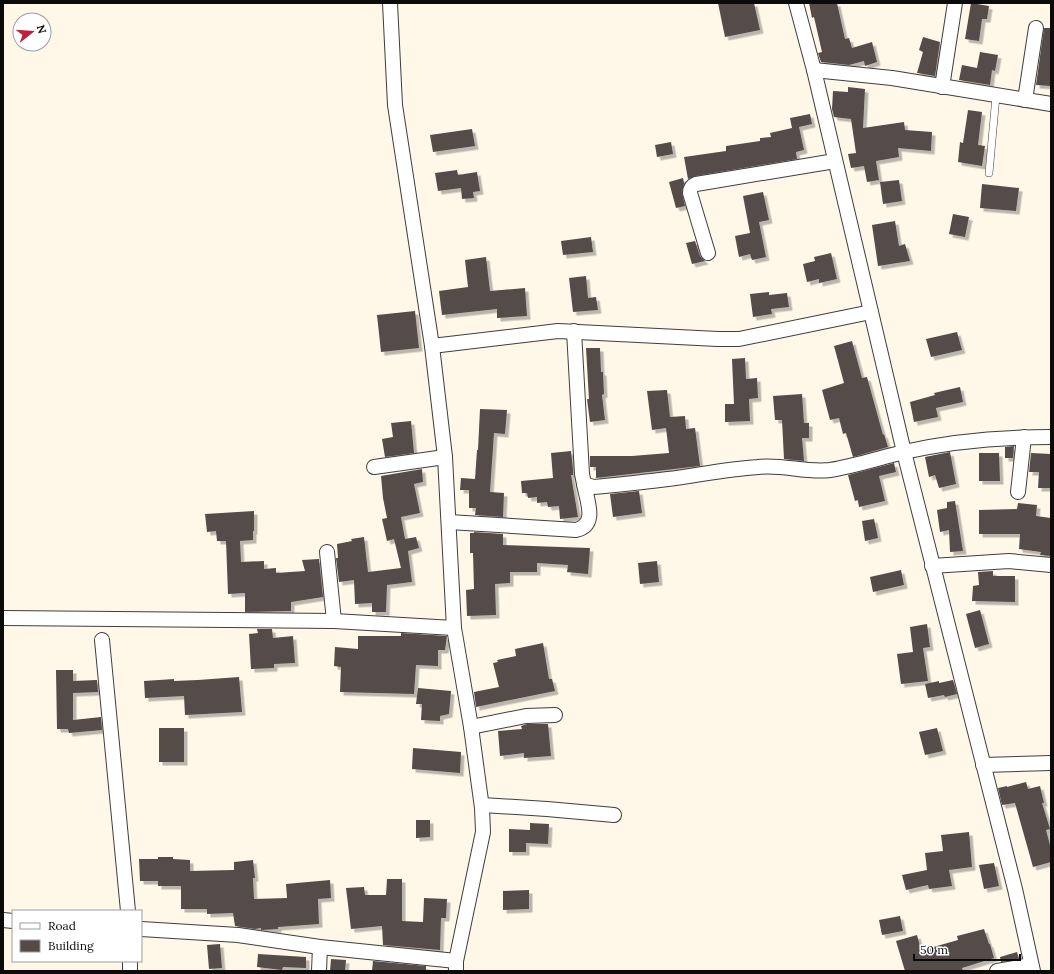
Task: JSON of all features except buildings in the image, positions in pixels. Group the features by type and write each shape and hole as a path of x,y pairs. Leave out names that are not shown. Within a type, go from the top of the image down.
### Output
{"street":[{"path":"142,929 238,936 456,966 483,832 482,805 471,726 454,628 445,457 432,346 395,105 390,3"},
{"path":"796,3 814,70 904,452 1014,889 1032,968 997,971"},
{"path":"942,87 955,3"},
{"path":"1025,100 1036,28"},
{"path":"814,70 892,78 1051,104"},
{"path":"708,253 690,193 692,186 696,184 835,161"},
{"path":"432,346 558,331 718,340 739,339 871,312"},
{"path":"449,522 576,530 583,528 588,523 590,517 582,474 574,331"},
{"path":"584,484 593,487 668,479 759,466 775,466 797,470 828,470 904,452 958,442 1024,437 1051,437"},
{"path":"1018,492 1024,437"},
{"path":"374,467 445,457"},
{"path":"327,552 334,621"},
{"path":"932,566 1009,561 1051,565"},
{"path":"3,618 334,621 454,628"},
{"path":"102,640 128,910"},
{"path":"471,726 526,716 555,715"},
{"path":"983,765 1051,763"},
{"path":"482,805 614,815"},
{"path":"319,971 320,948"}],"lane":[{"path":"989,173 996,96"}]}
